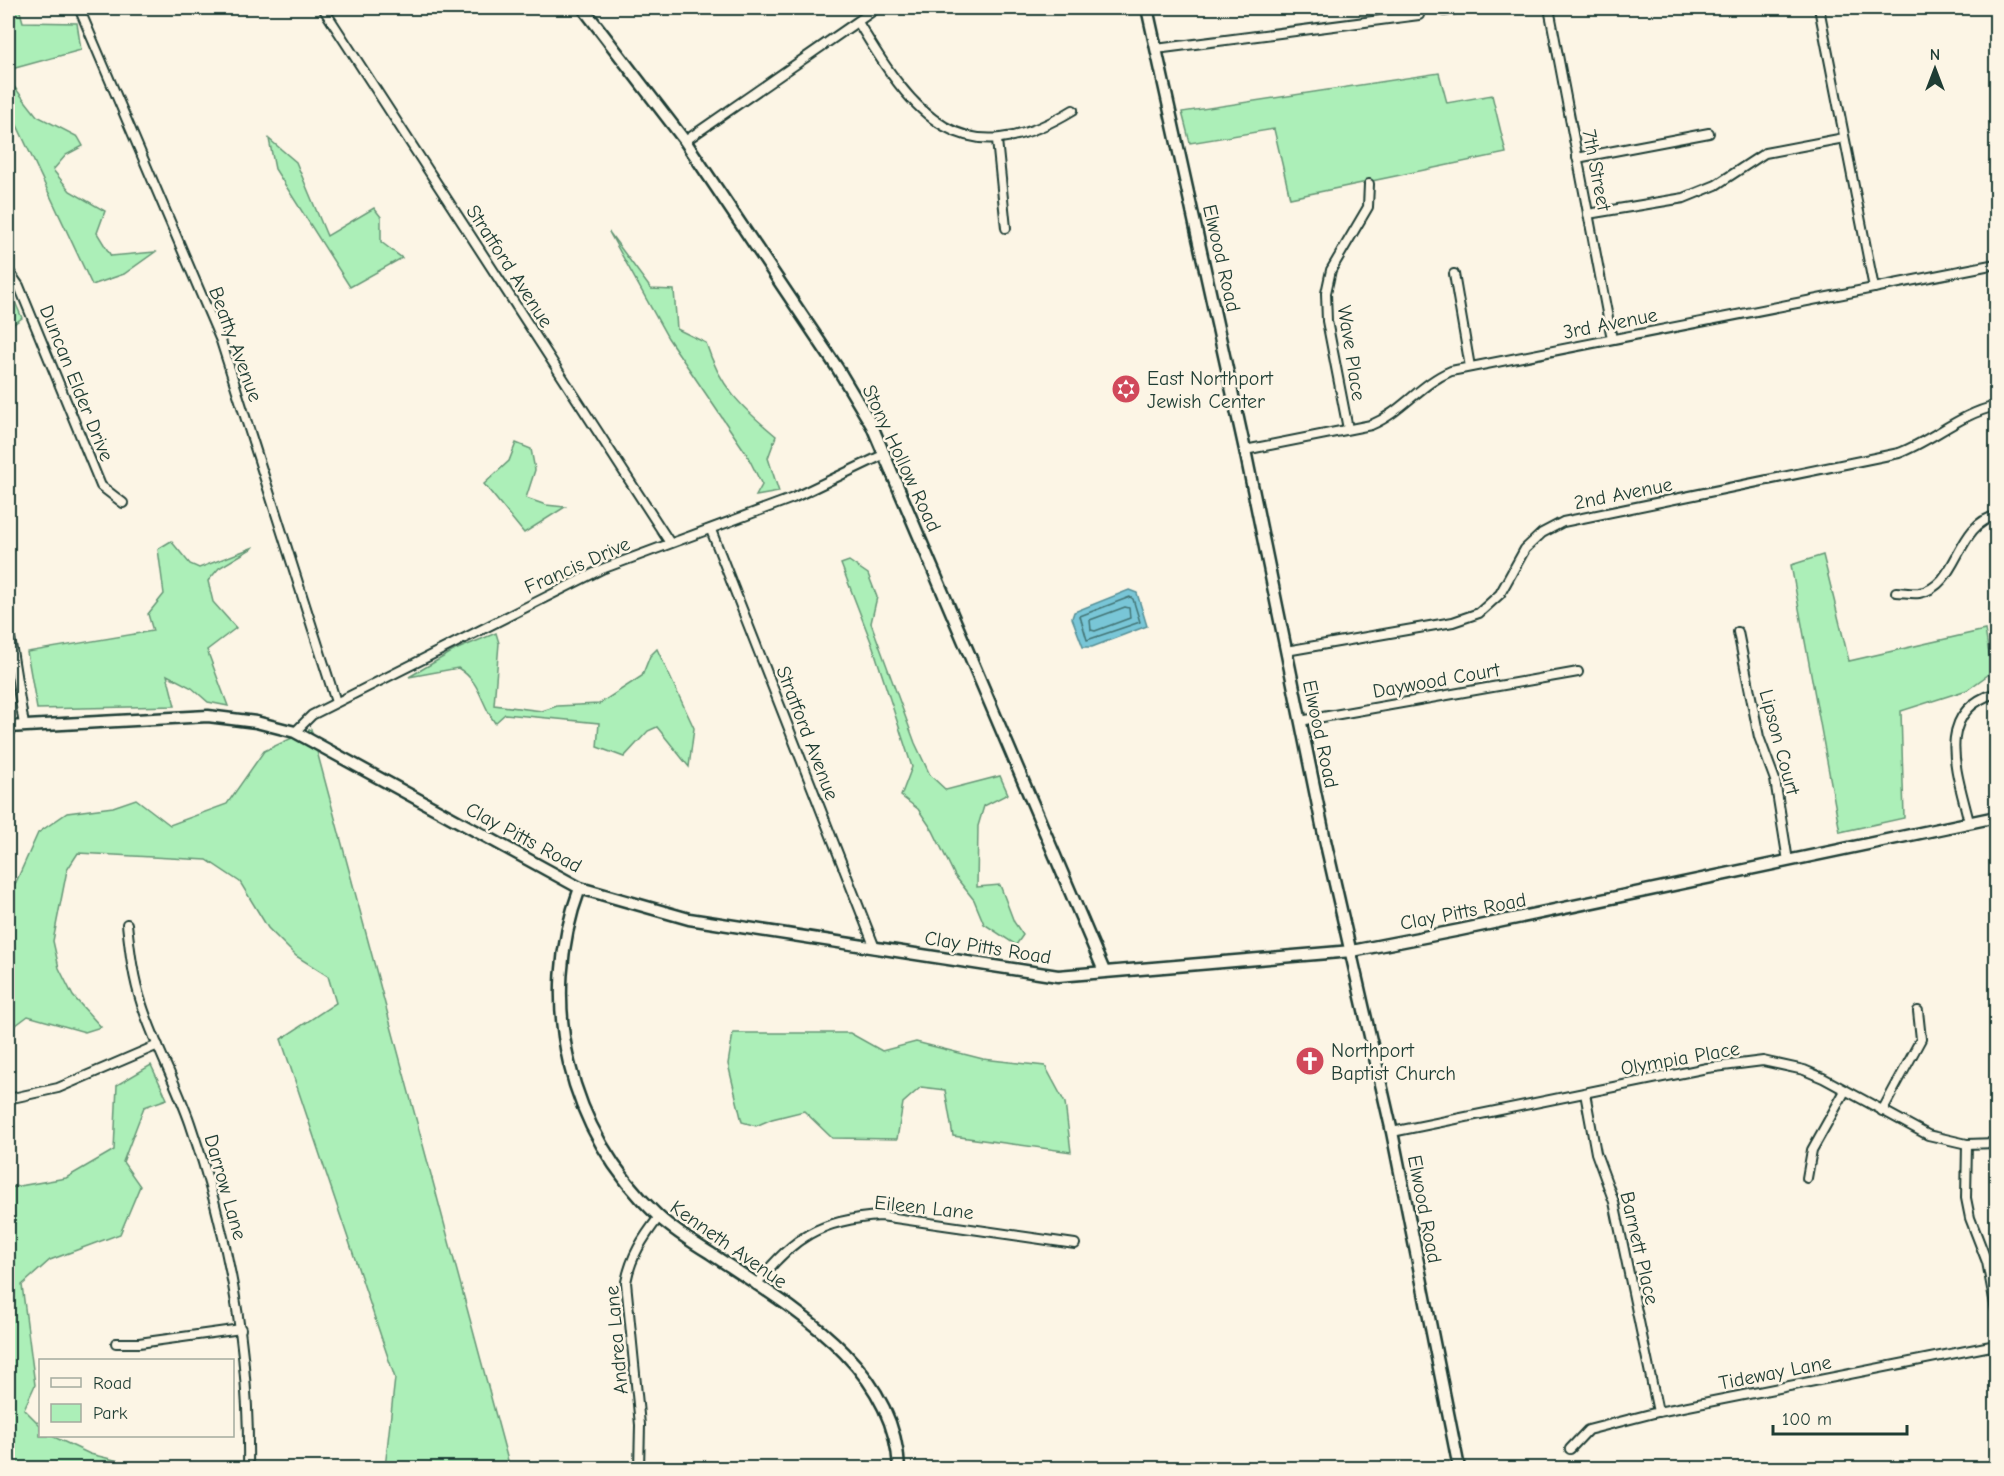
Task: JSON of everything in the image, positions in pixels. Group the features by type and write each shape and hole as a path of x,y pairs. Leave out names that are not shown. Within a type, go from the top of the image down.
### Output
{"street":[{"name":"Beatty Avenue","path":"79,8 221,341 336,702"},
{"name":"Stratford Avenue","path":"323,8 670,543"},
{"name":"Stony Hollow Road","path":"583,8 684,141 838,369 872,426 1104,971"},
{"path":"684,141 877,8"},
{"name":"Elwood Road","path":"1147,8 1245,450 1300,721 1392,1132 1459,1468"},
{"path":"1444,11 1462,8"},
{"name":"7th Street","path":"1549,8 1612,339"},
{"path":"1819,8 1874,288"},
{"path":"1156,49 1419,15"},
{"path":"858,22 877,54 916,106 950,131 997,140 1050,124 1073,110"},
{"path":"1577,158 1709,133"},
{"path":"1588,214 1684,198 1716,185 1765,153 1844,138"},
{"path":"997,140 1006,228"},
{"name":"Wave Place","path":"1348,429 1327,321 1326,293 1331,270 1368,207 1369,184"},
{"name":"3rd Avenue","path":"1245,450 1371,426 1389,417 1436,378 1470,367 1996,264"},
{"name":"Duncan Elder Drive","path":"8,270 19,286 101,486 123,503"},
{"path":"1454,274 1470,367"},
{"name":"2nd Avenue","path":"1286,651 1453,622 1479,613 1500,594 1525,549 1542,533 1563,522 1899,453 1923,444 1964,417 1996,406"},
{"name":"Francis Drive","path":"295,732 312,715 336,702 563,587 670,543 711,530 793,498 885,454"},
{"path":"1896,592 1920,593 1939,584 1976,527 1996,516"},
{"name":"Stratford Avenue","path":"711,530 875,948"},
{"path":"8,625 24,724"},
{"name":"Lipson Court","path":"1738,632 1759,737 1775,780 1788,861"},
{"name":"Daywood Court","path":"1300,721 1578,672"},
{"path":"1969,822 1954,752 1954,737 1959,721 1971,705 1996,693"},
{"name":"Clay Pitts Road","path":"8,727 24,724 208,716 256,722 295,732 580,888 689,919 1058,976 1352,951 1996,817"},
{"name":"Kenneth Avenue","path":"580,888 570,915 560,973 563,1037 578,1096 603,1149 659,1217 831,1340 866,1376 888,1415 895,1435 899,1468"},
{"name":"Darrow Lane","path":"127,924 134,980 190,1122 225,1241 241,1329 247,1390 249,1468"},
{"path":"1882,1111 1921,1039 1918,1011"},
{"path":"8,1099 58,1088 158,1045"},
{"name":"Olympia Place","path":"1392,1132 1707,1068 1763,1061 1804,1070 1928,1135 1967,1144 1996,1143"},
{"path":"1807,1178 1812,1150 1845,1091"},
{"name":"Barnett Place","path":"1585,1093 1596,1153 1614,1202 1659,1412"},
{"path":"1967,1144 1966,1198 1970,1218 1987,1262 1996,1310"},
{"name":"Eileen Lane","path":"756,1285 773,1263 810,1232 831,1223 858,1217 880,1216 1075,1244"},
{"name":"Andrea Lane","path":"639,1468 640,1425 626,1282 629,1264 637,1247 659,1217"},
{"path":"116,1343 139,1343 241,1329"},
{"name":"Tideway Lane","path":"1570,1449 1588,1430 1659,1412 1996,1344"}],"green space":[{"path":"8,8 19,8 23,22 77,23 81,50 8,70"},
{"path":"1439,73 1447,103 1492,95 1506,153 1290,198 1274,129 1190,143 1182,112"},
{"path":"8,79 37,116 78,137 83,146 66,155 53,170 70,191 105,211 97,233 111,256 155,252 124,274 92,285 8,106"},
{"path":"269,139 296,162 327,236 374,208 381,217 381,242 402,258 350,287 275,169"},
{"path":"609,232 651,289 674,290 677,329 706,343 718,372 733,395 776,436 768,458 779,492 756,496 762,485 746,453 668,338"},
{"path":"8,286 22,318 11,326 8,321"},
{"path":"516,443 531,449 535,470 526,498 546,505 565,507 524,533 484,484 509,461"},
{"path":"171,541 190,564 199,568 254,547 219,568 208,581 213,602 236,628 207,650 228,706 208,702 192,688 167,675 175,706 37,709 27,652 153,631 148,614 164,594 158,549"},
{"path":"1823,555 1849,661 1985,630 1992,672 1967,690 1901,711 1904,818 1840,832 1791,565"},
{"path":"849,561 868,574 877,597 871,623 915,743 930,775 946,790 1000,776 1008,794 984,806 978,826 977,887 1000,885 1014,922 1023,935 1016,945 984,924 974,900 955,876 933,831 918,809 901,796 912,767 873,647 841,564"},
{"path":"496,633 499,643 494,705 542,711 557,706 599,704 642,676 650,656 657,649 694,728 689,767 657,727 648,731 624,757 597,747 599,723 505,714 495,723 476,686 458,668 409,677 455,650"},
{"path":"311,729 510,1468 385,1468 395,1378 281,1039 336,1003 328,976 296,956 268,928 240,882 207,860 78,853 67,870 53,941 59,968 73,996 101,1027 85,1032 28,1016 8,1031 8,900 38,833 67,813 113,807 136,799 170,825 227,804 264,751"},
{"path":"733,1033 850,1033 882,1051 916,1042 983,1059 1045,1066 1065,1103 1071,1152 953,1136 945,1090 921,1087 903,1103 897,1139 832,1138 804,1111 772,1119 756,1126 742,1122 728,1064"},
{"path":"151,1065 167,1099 144,1107 123,1162 140,1186 120,1234 50,1260 22,1285 35,1385 24,1409 39,1424 39,1437 54,1437 90,1454 148,1468 8,1468 8,1188 66,1178 114,1150 117,1085"}],"water":[{"path":"1129,590 1137,593 1147,626 1092,647 1083,647 1072,618 1074,612"}],"place":[{"name":"East Northport Jewish Center","path":"1126,389"},
{"name":"Northport Baptist Church","path":"1310,1061"}]}
